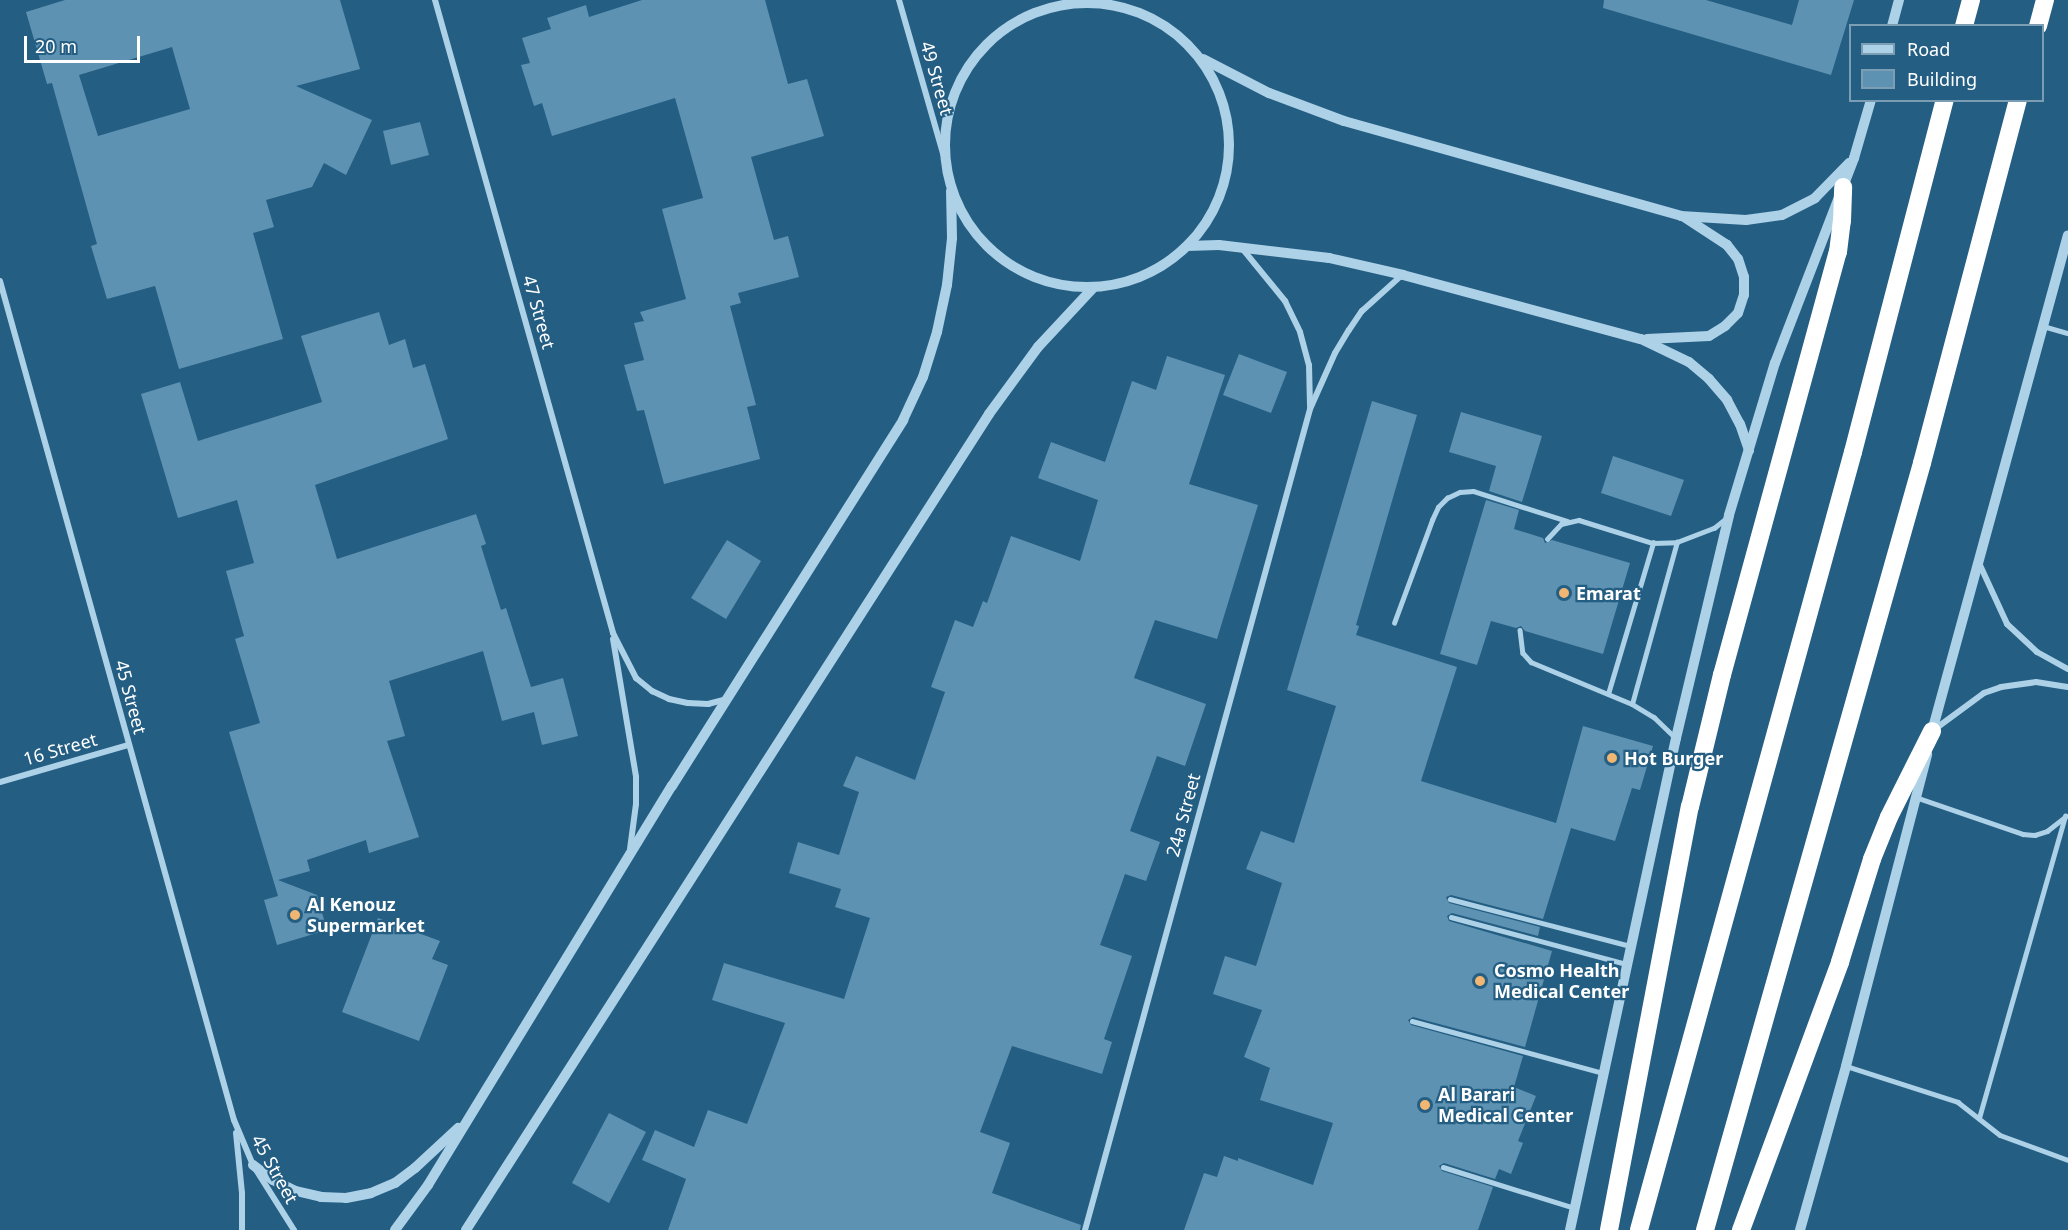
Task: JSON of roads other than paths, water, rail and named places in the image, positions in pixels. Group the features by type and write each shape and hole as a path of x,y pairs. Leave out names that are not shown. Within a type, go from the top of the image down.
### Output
{"highway":[{"path":"1965,24 1971,0"},
{"path":"2039,24 2045,0"},
{"path":"1639,1230 1853,452 1944,102"},
{"path":"1705,1230 1922,463 2017,102"},
{"path":"1609,1230 1690,807 1725,664 1838,252 1843,187"},
{"path":"1741,1230 1840,962 1872,859 1894,806 1932,731"}],"street":[{"name":"47 Street","path":"435,0 613,633 631,671 652,691 669,699 688,703 708,704 727,699"},
{"name":"49 Street","path":"899,0 946,164"},
{"path":"1893,24 1899,0"},
{"path":"395,1230 428,1185 628,858 903,420 923,377 937,332 947,285 952,238 951,191 946,164 945,137 952,100 968,67 993,38 1023,18 1059,5 1096,1 1128,8 1159,21 1185,41 1199,57 1223,101 1229,139 1225,178 1211,215 1187,246 1160,268 1128,282 1094,287 1055,284 1019,270 987,247 964,216 951,191"},
{"path":"1199,57 1269,93 1344,121 1681,216 1746,220 1782,215 1815,198 1854,158"},
{"path":"1570,1230 1676,738 1729,515 1786,334 1854,158 1870,102"},
{"path":"1641,339 1709,336 1725,326 1738,313 1744,295 1744,277 1738,259 1727,245 1681,216"},
{"path":"1800,1230 1918,798 1932,731 2068,235"},
{"path":"1187,246 1240,247 1329,258 1403,275 1641,339 1689,362 1709,379 1727,400 1740,424 1749,450"},
{"name":"24a Street","path":"1240,247 1285,301 1300,332 1309,365 1310,409"},
{"name":"24a Street","path":"1085,1230 1310,409 1348,330 1362,311 1403,275"},
{"name":"45 Street","path":"0,281 234,1120 253,1165 294,1230"},
{"path":"466,1230 989,414 1038,347 1094,287"},
{"path":"1978,563 2007,624 2037,652 2068,669"},
{"name":"47 Street","path":"613,633 617,672 636,777 636,804 628,858"},
{"path":"1932,731 1984,693 2001,687 2036,682 2068,687"},
{"name":"16 Street","path":"0,782 128,745"},
{"path":"253,1165 281,1184 321,1197 346,1198 371,1193 395,1183 415,1168 470,1117"},
{"name":"45 Street","path":"234,1120 242,1184 242,1230"}],"lane":[{"path":"2043,326 2068,333"},
{"path":"1394,623 1438,507 1447,498 1460,492 1473,491 1567,521 1585,521 1653,543 1677,542 1714,528 1729,515"},
{"path":"1547,539 1555,528 1567,521"},
{"path":"1632,704 1677,542"},
{"path":"1608,694 1653,543"},
{"path":"1520,630 1523,653 1531,662 1540,668 1632,704 1654,717 1676,738"},
{"path":"1918,798 2023,834 2035,835 2047,831 2067,816"},
{"path":"1979,1118 2067,816"},
{"path":"1450,899 1631,946"},
{"path":"1451,917 1627,964"},
{"path":"1412,1021 1604,1073"},
{"path":"1846,1066 1958,1102 2000,1135 2068,1160"},
{"path":"1443,1167 1575,1208"}],"place":[{"name":"Emarat","path":"1564,593"},
{"name":"Hot Burger","path":"1612,758"},
{"name":"Al Kenouz Supermarket","path":"295,915"},
{"name":"Cosmo Health Medical Center","path":"1480,981"},
{"name":"Al Barari Medical Center","path":"1425,1105"}]}
